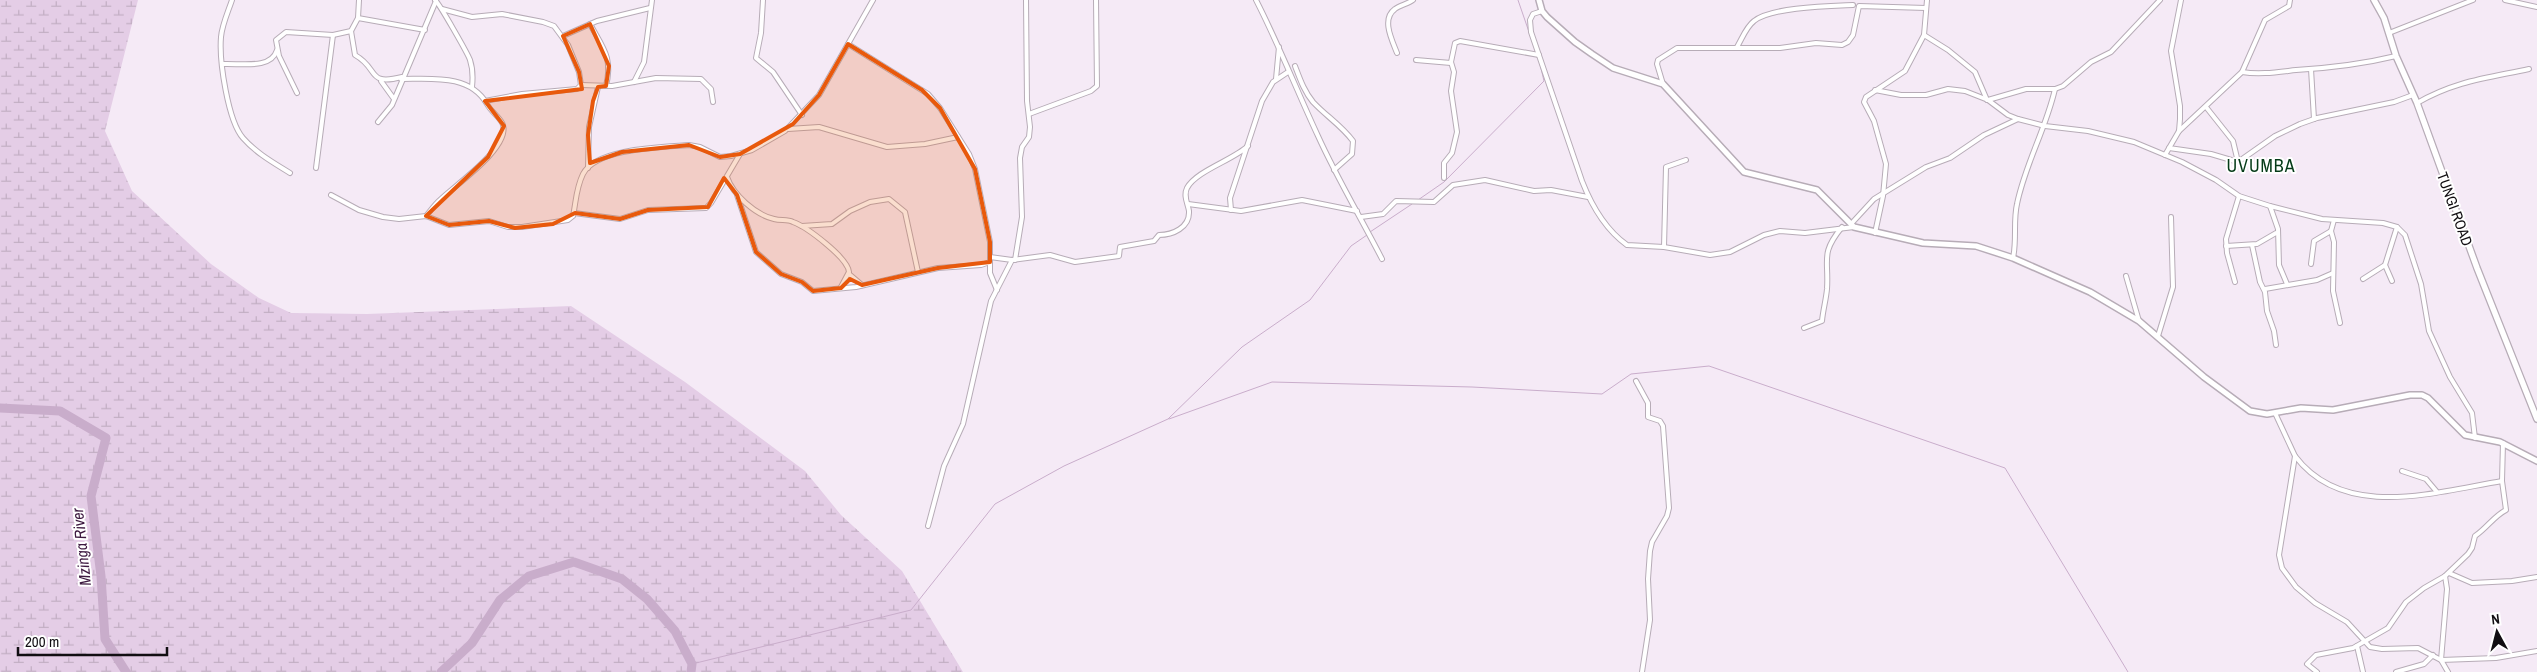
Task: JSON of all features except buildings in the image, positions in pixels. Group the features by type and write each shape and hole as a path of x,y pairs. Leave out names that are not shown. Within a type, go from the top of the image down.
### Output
{"main road":[{"name":"TUNGI ROAD","path":"2374,0 2390,33 2396,56 2417,103 2477,268 2537,419"}],"street":[{"path":"232,0 221,37 228,103 236,128 244,139 262,155 290,173"},
{"path":"360,0 358,18 351,31 355,55 368,64 376,78 394,99"},
{"path":"378,122 394,99 437,2 442,0"},
{"path":"634,82 644,62 652,0"},
{"path":"763,0 761,32 756,58 774,72 802,115"},
{"path":"588,168 599,160 622,152 695,146 720,156 740,154 760,146 788,129 819,95 873,0"},
{"path":"928,526 944,466 963,424 987,314 997,290 1014,260 1022,217 1020,158 1022,147 1029,136 1026,0"},
{"path":"1029,114 1097,86 1096,0"},
{"path":"1256,0 1279,45 1288,72 1334,170 1382,259"},
{"path":"1397,53 1388,26 1389,17 1394,9 1413,0"},
{"path":"1539,0 1542,11 1575,42 1613,68 1662,84 1744,172 1817,190 1852,225 1875,233 1930,244 1976,246 2013,258 2090,292 2122,309 2158,336 2204,377 2250,410 2259,414 2301,408 2333,410 2410,395 2422,395 2428,398 2460,431 2475,438 2503,443 2537,461"},
{"path":"1875,233 1883,196 1885,158 1874,121 1864,102 1866,97 1875,90 1904,71 1924,35 1927,0"},
{"path":"2013,258 2016,242 2016,204 2032,152 2045,126 2056,89 2091,62 2111,52 2160,0"},
{"path":"2179,131 2180,106 2171,51 2181,0"},
{"path":"2165,155 2179,131 2242,72 2265,20 2289,6 2290,0"},
{"path":"2390,33 2473,0"},
{"path":"2505,0 2537,7"},
{"path":"437,2 469,58 472,87"},
{"path":"1738,47 1750,24 1760,17 1780,11 1853,5"},
{"path":"1662,84 1657,64 1658,60 1674,48 1780,48 1816,44 1842,45 1848,42 1853,35 1859,6 1926,8"},
{"path":"563,36 590,24 650,8"},
{"path":"442,9 472,16 502,14 554,26 563,36 580,72 581,85"},
{"path":"1542,11 1533,14 1530,20 1539,55 1588,197 1603,220 1627,245 1664,247 1710,255 1735,250 1772,232 1786,230 1805,233 1852,225 1874,199 1883,196 1926,167 1956,154 1984,136 2018,119"},
{"path":"358,18 425,30"},
{"path":"590,24 608,57 609,73 606,86"},
{"path":"297,92 277,50 276,40 286,32 333,35 351,31"},
{"path":"316,168 333,35"},
{"path":"1924,35 1975,72 1988,100"},
{"path":"1444,178 1444,163 1452,153 1457,132 1452,104 1454,72 1451,64 1454,44 1458,41 1539,55"},
{"path":"848,44 928,94 969,154 975,169 990,242 991,278 997,290"},
{"path":"1276,79 1279,45"},
{"path":"224,64 266,63 273,59 277,50"},
{"path":"2242,72 2254,74 2311,69 2368,62 2396,56"},
{"path":"1416,60 1451,64"},
{"path":"1295,66 1310,97 1353,141 1352,154 1334,170"},
{"path":"2311,69 2314,119"},
{"path":"2417,103 2442,89 2478,78 2529,69"},
{"path":"1231,210 1230,198 1262,100 1276,79 1288,72"},
{"path":"380,81 402,78 449,80 472,87 480,93 503,125 503,133 498,144 479,167 442,197 426,216"},
{"path":"485,101 522,94 575,90 581,85 598,87 656,78 701,79 711,89 713,102"},
{"path":"331,195 359,210 383,217 398,219 426,216 449,225 489,221 515,228 564,221 572,218 577,190 588,168 589,127 598,87"},
{"path":"1988,100 2032,88 2056,89"},
{"path":"1875,90 1909,95 1955,89 1988,100 2008,115 2018,119 2045,126 2088,131 2123,138 2165,155 2216,180 2239,196 2270,206 2334,220 2397,227 2405,235 2421,284 2429,331 2450,377 2472,413 2475,438"},
{"path":"2238,162 2275,136 2314,119 2394,102 2413,95"},
{"path":"2206,107 2233,141 2238,162"},
{"path":"788,129 819,127 887,147 925,144 958,137"},
{"path":"727,177 737,194 754,247 761,258 781,274 802,282 813,291 862,285 952,266 980,265 990,259 1014,260 1050,255 1075,262 1119,256 1120,247 1154,241 1158,235 1178,231 1189,215 1186,192 1194,180 1236,156 1248,146"},
{"path":"2169,148 2211,154 2238,162"},
{"path":"574,213 620,219 648,210 706,208 711,203 740,154"},
{"path":"1664,247 1666,167 1686,160"},
{"path":"1361,217 1383,214 1396,201 1434,202 1453,185 1478,180 1497,181 1534,191 1552,190 1588,197"},
{"path":"737,194 769,217 791,220 802,226 843,258 849,268 849,274 841,288"},
{"path":"2235,282 2226,246 2239,196"},
{"path":"802,226 832,224 850,211 870,202 889,199 905,212 918,272"},
{"path":"1188,204 1231,210 1249,210 1302,200 1357,211"},
{"path":"2270,206 2278,230 2276,233 2278,266 2287,284"},
{"path":"2158,336 2173,287 2171,217"},
{"path":"2334,220 2331,231 2334,242 2333,296 2340,323"},
{"path":"1804,328 1822,320 1828,247 1842,227"},
{"path":"2392,280 2386,265 2397,227"},
{"path":"2311,264 2314,241 2331,231"},
{"path":"2226,246 2252,245 2269,239 2276,233"},
{"path":"2252,245 2260,282 2265,289 2267,311 2274,331 2276,345"},
{"path":"2363,279 2386,265"},
{"path":"849,274 862,285"},
{"path":"2265,289 2316,280 2333,274"},
{"path":"2126,276 2138,321"},
{"path":"1636,382 1648,403 1648,417 1660,422 1663,426 1668,487 1667,516 1652,542 1650,551 1648,579 1650,620 1642,672"},
{"path":"2275,413 2295,456 2313,477 2368,497 2417,497 2502,481"},
{"path":"2317,672 2308,664 2315,656 2356,646 2388,628 2406,602 2447,574 2471,551 2475,536 2488,528 2500,513 2507,508 2502,481 2503,443"},
{"path":"2295,456 2279,555 2282,568 2296,587 2315,603 2347,622 2365,642 2375,649 2418,648 2441,660 2448,672"},
{"path":"2402,471 2424,478 2437,492"},
{"path":"2447,574 2472,583 2512,581 2537,577"},
{"path":"2441,660 2447,574"},
{"path":"2356,646 2363,672"},
{"path":"2441,660 2510,656 2537,651"},
{"path":"2396,672 2424,664 2433,655"}],"highlighted area":[{"path":"590,24 609,66 606,86 598,87 593,101 588,135 590,163 622,152 689,145 720,157 740,154 793,124 819,95 848,44 922,90 940,108 975,169 990,242 990,262 938,268 862,285 850,279 841,288 813,291 802,282 781,274 756,252 737,195 724,178 708,207 648,210 620,219 575,213 553,224 515,228 489,221 449,225 426,216 488,157 504,126 485,101 582,89 579,72 563,36"}],"green space":[{"path":"0,0 138,0 105,131 132,191 211,264 259,298 291,313 367,314 571,306 685,382 805,471 841,515 902,571 963,672 0,672"}],"waterway":[{"path":"1518,0 1529,32"},
{"path":"1418,200 1444,182 1544,81 1540,64"},
{"path":"1370,232 1412,204"},
{"path":"692,664 911,610 995,504 1064,466 1168,419 1242,347 1310,300 1351,246 1367,235"},
{"path":"1169,419 1272,382 1472,387 1602,394 1631,374 1709,366 2005,468 2128,672"},
{"name":"Mzinga River","path":"0,408 60,411 106,438 91,496 101,576 105,639 126,672"},
{"name":"Mzinga River","path":"441,672 472,643 500,600 529,576 574,562 622,579 647,599 675,631 692,664 691,672"}],"district":[{"name":"UVUMBA","path":"2261,165"}]}
